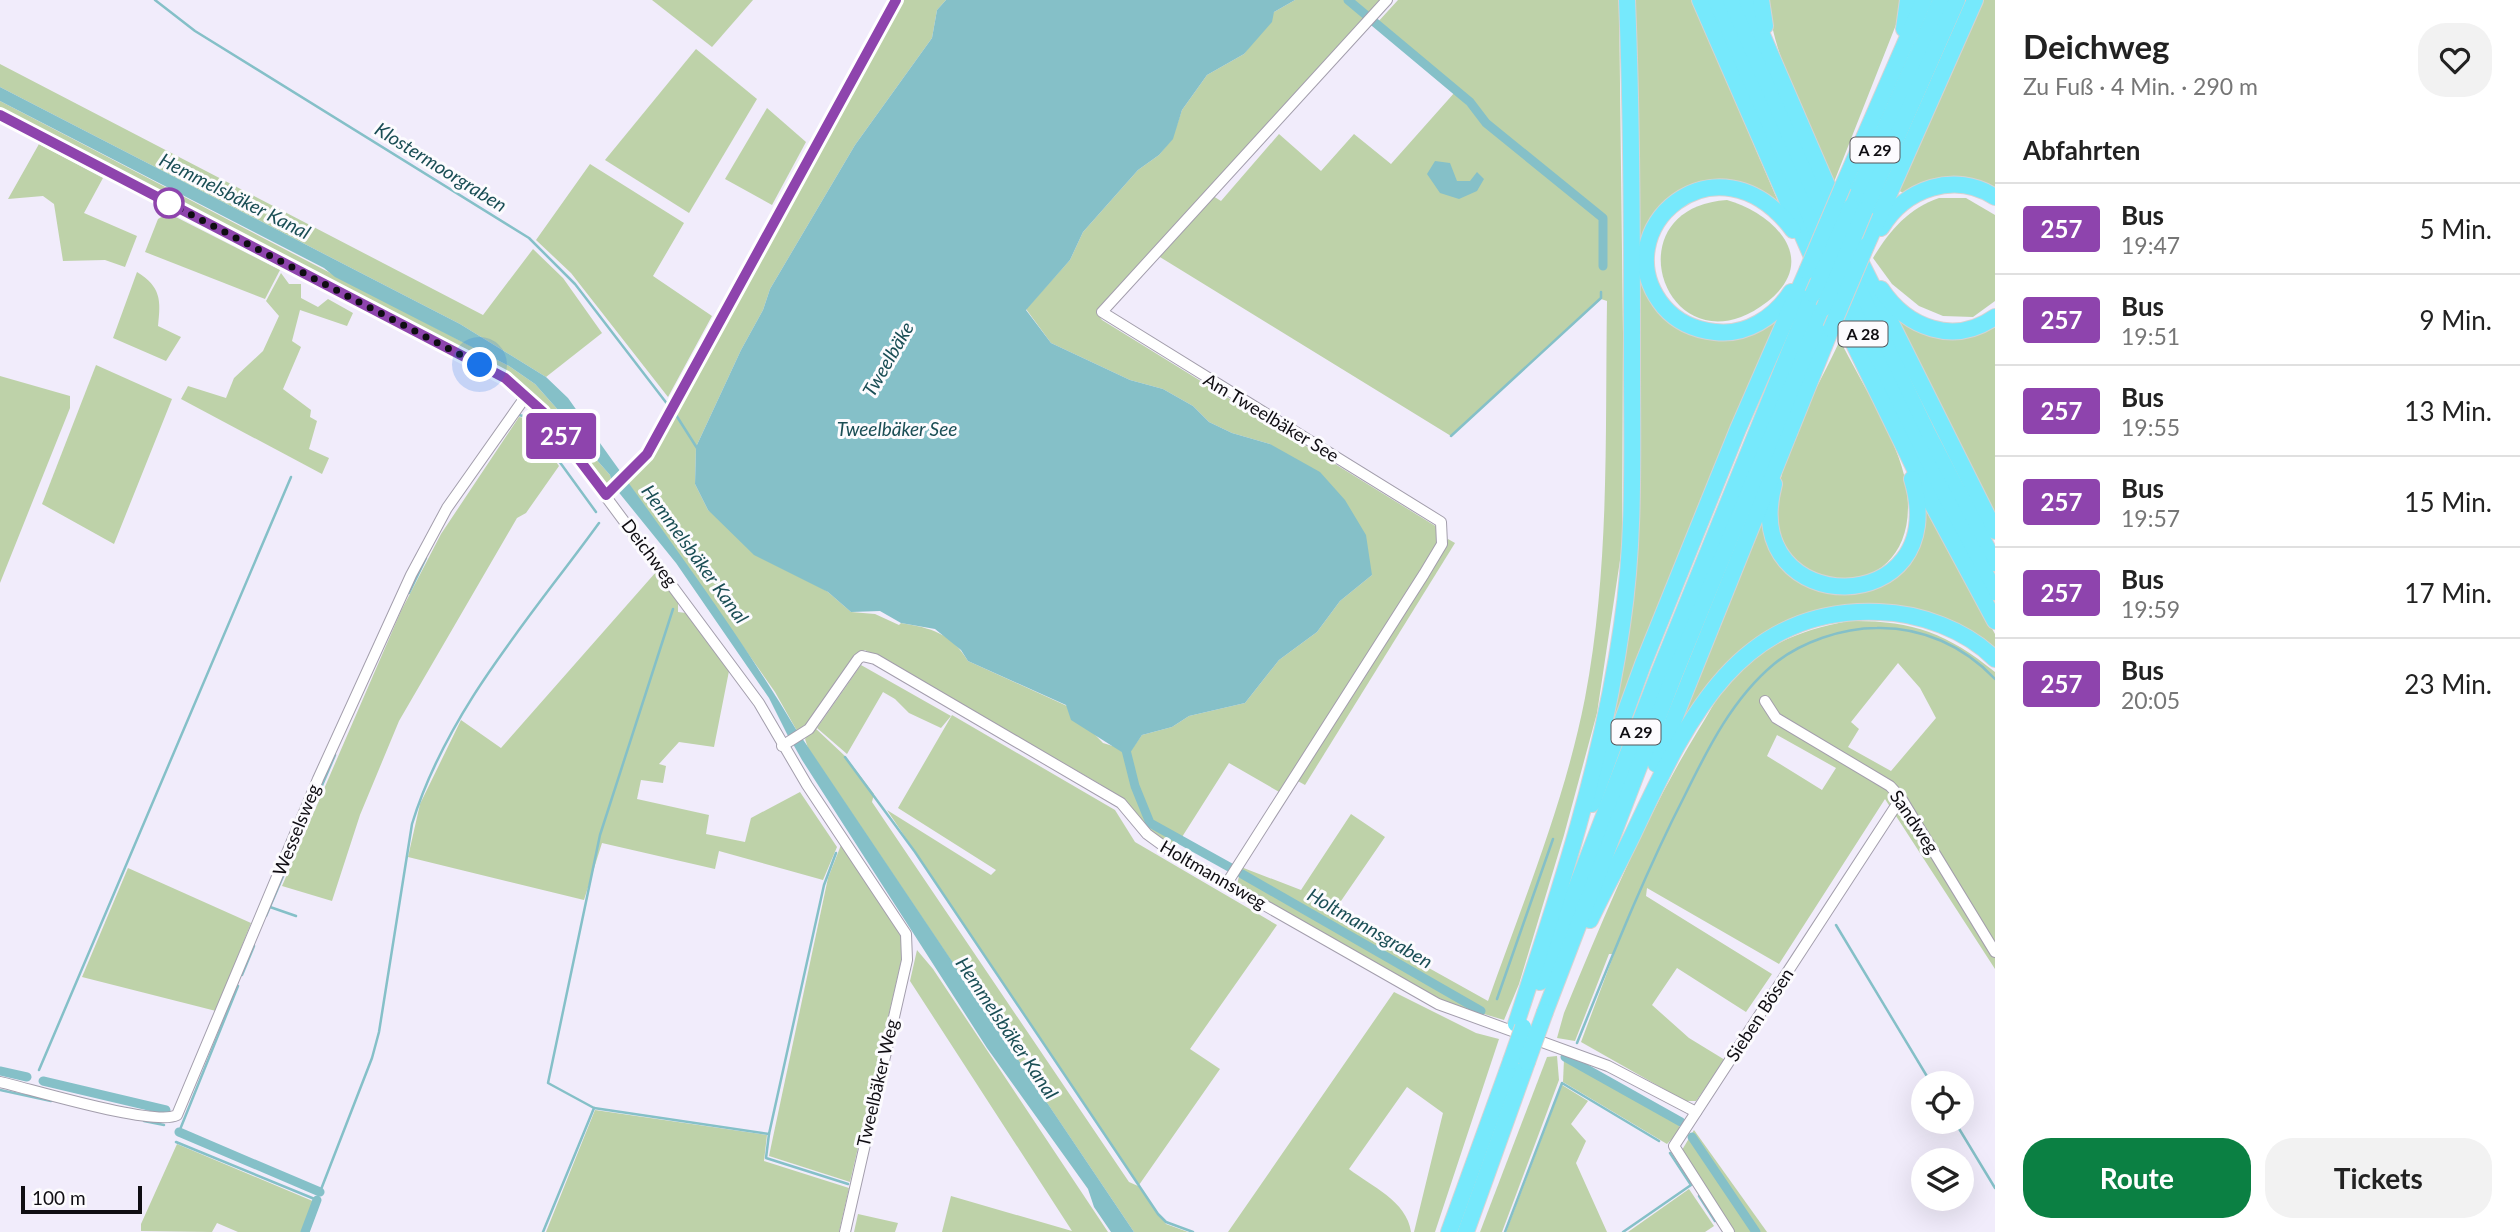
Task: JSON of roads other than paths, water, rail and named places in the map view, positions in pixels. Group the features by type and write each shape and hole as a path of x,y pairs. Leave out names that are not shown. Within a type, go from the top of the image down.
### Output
{"highway":[{"path":"1520,1026 1565,872 1616,665 1627,586 1632,523 1632,274 1627,0"},
{"path":"1700,0 1809,250 1904,450 1995,621"},
{"name":"A 28","path":"1716,0 1865,338 1995,592"},
{"name":"A 28","path":"1731,0 1862,300 1995,563"},
{"path":"1747,0 1860,263 1995,531"},
{"path":"1761,0 1766,31 1783,75 1782,84"},
{"path":"1884,91 1885,78 1905,28 1908,0"},
{"path":"1565,872 1643,664 1738,429 1924,0"},
{"name":"A 29","path":"1449,1232 1514,1060 1545,1012 1673,678 1824,308 1858,208 1941,0"},
{"name":"A 29","path":"1466,1232 1514,1060 1520,1026 1659,673 1813,294 1858,208 1957,0"},
{"path":"1620,858 1793,418 1975,0"},
{"path":"1866,246 1887,217 1917,192 1948,184 1965,185 1995,198"},
{"path":"1807,271 1780,306 1758,323 1742,331 1713,332 1684,323 1658,299 1648,269 1648,247 1659,219 1670,206 1691,192 1720,186 1746,191 1772,206 1802,245 1809,250"},
{"path":"1860,263 1889,301 1923,327 1941,331 1962,331 1983,325 1995,317"},
{"path":"1793,418 1792,435 1772,493 1770,514 1774,539 1794,570 1824,586 1849,589 1870,585 1893,570 1905,557 1917,521 1916,497 1904,450"},
{"path":"1545,1012 1667,762 1713,687 1735,664 1769,638 1796,625 1829,615 1885,612 1913,616 1944,627 1978,645 1995,659"}],"street":[{"path":"608,494 632,472 666,421 895,0"},
{"name":"Am Tweelbäker See","path":"1227,883 1424,574 1441,544 1441,522 1102,312 1387,0"},
{"name":"Deichweg","path":"0,115 505,378 526,396 543,412 608,494 759,702 782,746 906,934"},
{"name":"Wesselsweg","path":"0,1082 142,1116 170,1119 177,1115 318,779 411,575 447,508 526,396"},
{"name":"Holtmannsweg","path":"782,746 809,729 858,659 862,656 875,659 1121,803 1158,844 1438,1004 1608,1066 1696,1112"},
{"name":"Sandweg","path":"1765,701 1776,718 1890,786 1901,798 1995,952"},
{"name":"Sieben Bösen","path":"1729,1232 1674,1146 1901,798"},
{"name":"Tweelbäker Weg","path":"845,1232 907,960 906,934"}],"water":[{"name":"Tweelbäker See","path":"946,0 1295,0 1274,12 1272,22 1244,54 1207,75 1182,110 1173,139 1159,155 1138,170 1083,232 1070,260 1026,310 1051,343 1130,380 1163,389 1193,406 1209,422 1232,433 1270,444 1320,472 1345,500 1366,535 1372,575 1340,601 1317,632 1279,660 1245,703 1189,716 1172,727 1142,735 1128,756 1071,720 1066,705 968,661 961,650 935,629 901,623 880,611 851,612 828,592 754,555 708,510 695,484 696,447 741,350 763,310 770,289 855,145 932,38 937,10"},
{"path":"0,87 460,324 546,377 568,398 686,562 797,731 788,736 769,698 676,563 612,484 610,475 580,441 567,420 535,384 509,366 335,277 324,268 0,101"},
{"path":"1435,161 1450,163 1457,181 1470,181 1477,172 1484,179 1477,191 1459,199 1440,193 1427,174"},
{"path":"802,738 1134,1232 1111,1232 1094,1207 1088,1189 987,1048 802,760 793,744"}],"waterway":[{"name":"Klostermoorgraben","path":"155,0 195,31 529,238 575,284 668,405"},
{"path":"1348,0 1470,102 1486,123 1603,218 1603,266"},
{"path":"1451,436 1601,298 1601,292"},
{"path":"519,415 527,417 596,512"},
{"name":"Klostermoorgraben","path":"676,415 697,448"},
{"path":"39,1070 291,477"},
{"path":"320,1192 372,1058 379,1032 412,824 427,782 446,742 493,666 599,523"},
{"path":"409,593 426,558"},
{"path":"673,609 600,835 548,1083 594,1108 769,1134 824,885 836,853"},
{"path":"1577,1043 1670,825 1723,725 1759,677 1785,656 1809,643 1836,634 1877,628 1910,631 1941,641 1970,657 1995,679"},
{"name":"Holtmannsgraben","path":"1125,746 1135,786 1150,823 1231,868"},
{"path":"266,916 335,755"},
{"path":"845,757 915,852 1158,1214 1166,1222 1193,1232"},
{"path":"1497,999 1553,839"},
{"name":"Holtmannsgraben","path":"1242,874 1481,1011"},
{"path":"270,907 296,916"},
{"path":"1836,925 1924,1071"},
{"path":"242,975 254,946"},
{"path":"179,1132 238,986"},
{"name":"Holtmannsgraben","path":"1565,1057 1681,1122"},
{"path":"0,1071 27,1077"},
{"path":"43,1081 166,1110"},
{"path":"1505,1232 1562,1083 1659,1141"},
{"path":"0,1090 51,1101"},
{"path":"543,1232 594,1108"},
{"path":"144,1121 164,1125"},
{"path":"179,1132 320,1192"},
{"path":"769,1134 766,1158 848,1184"},
{"path":"1962,1134 1995,1188"},
{"name":"Holtmannsgraben","path":"1692,1137 1756,1232"},
{"path":"176,1142 317,1200"},
{"path":"1623,1232 1691,1185 1670,1153"},
{"path":"1699,1196 1715,1221"},
{"path":"305,1232 317,1200"}],"water label":[{"name":"Hemmelsbäker Kanal","path":"235,196"},
{"name":"Tweelbäke","path":"888,359"},
{"name":"Hemmelsbäker Kanal","path":"695,554"},
{"name":"Hemmelsbäker Kanal","path":"1007,1028"}]}
